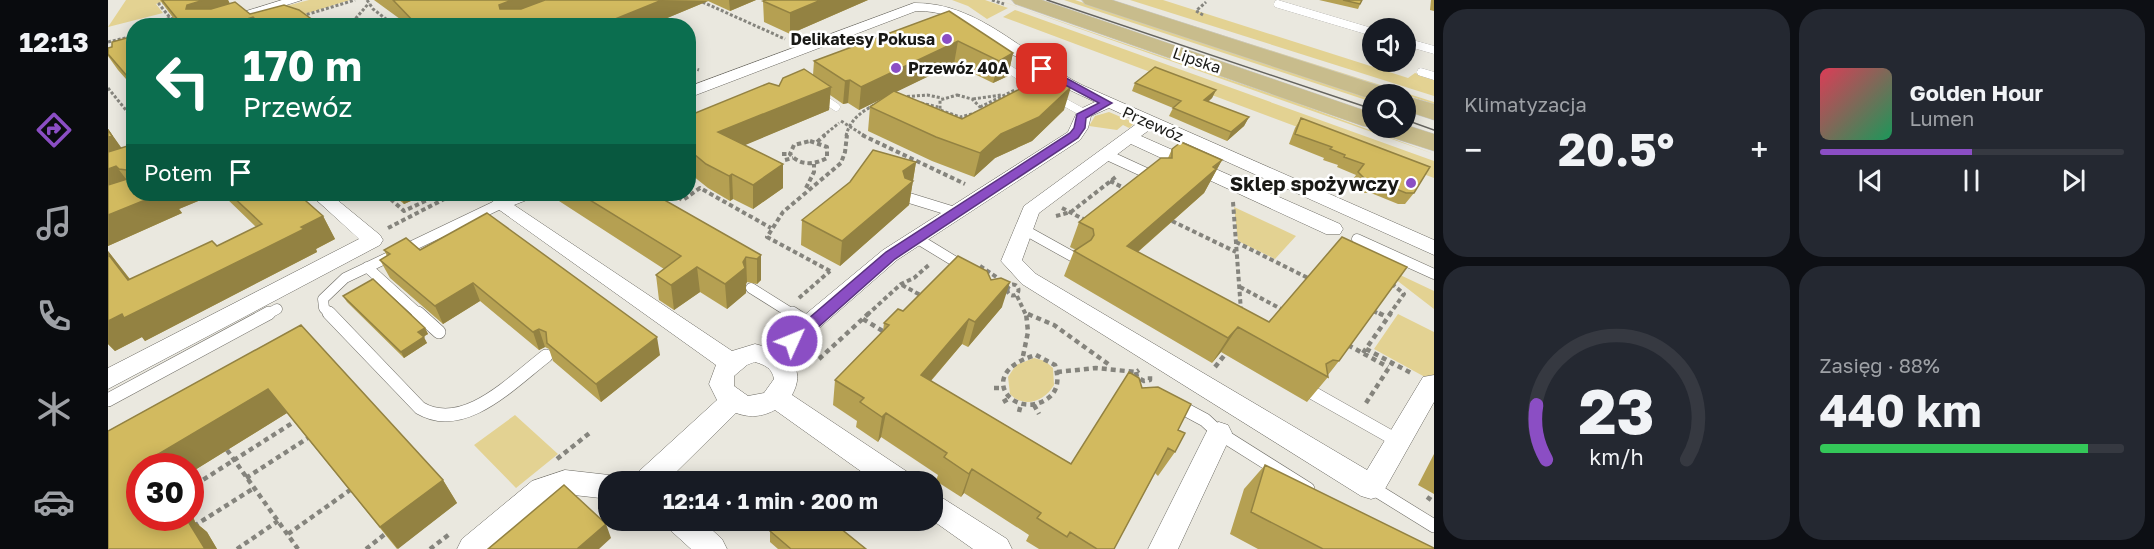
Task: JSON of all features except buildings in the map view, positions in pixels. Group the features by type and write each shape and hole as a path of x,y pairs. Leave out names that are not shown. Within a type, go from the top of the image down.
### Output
{"main road":[{"name":"Lipska","path":"1022,0 1362,118"},
{"name":"Lipska","path":"1092,0 1362,88"},
{"path":"1416,106 1434,112"},
{"path":"1416,137 1434,143"}],"street":[{"path":"232,18 296,0"},
{"name":"Przewóz","path":"696,90 917,6 946,8 968,18 1042,69 1107,103 1434,248"},
{"path":"946,26 968,18"},
{"path":"696,75 738,74"},
{"path":"774,359 809,324 890,255 1074,136 1080,128 1081,116 1084,113 1107,103"},
{"path":"1149,122 1031,210 1029,232 1011,261 1029,279 1371,487 1398,441 1424,380"},
{"path":"1130,137 1334,229"},
{"path":"108,379 373,240 327,201"},
{"path":"500,204 508,201"},
{"path":"500,204 730,362"},
{"path":"755,353 774,359 783,367 787,378 785,388 777,398 766,404 752,406 733,400 725,392 721,382 723,371 730,362 741,355 755,353"},
{"path":"777,398 883,471"},
{"path":"659,471 733,400"},
{"path":"1170,546 1219,433"},
{"path":"472,549 542,490 565,482 598,486"},
{"path":"943,512 998,549"},
{"path":"692,531 712,549"}],"lane":[{"path":"1278,4 1362,29"},
{"path":"1416,45 1434,50"},
{"path":"990,56 1031,84 1084,113"},
{"path":"1421,72 1434,76"},
{"path":"812,90 834,111"},
{"path":"1105,154 1156,177"},
{"path":"906,197 958,213"},
{"path":"500,204 345,278 323,299 324,308 420,408 437,416 456,415 493,396 546,356"},
{"path":"1029,232 1077,259"},
{"path":"918,239 975,275"},
{"path":"1357,239 1434,274"},
{"path":"367,267 439,332"},
{"path":"751,288 809,324"},
{"path":"108,400 277,309"},
{"path":"1312,393 1398,441"},
{"path":"1159,400 1181,406 1219,433 1320,496"},
{"path":"1371,487 1434,525"}],"path":[{"path":"170,18 159,4 175,0"},
{"path":"698,0 803,48"},
{"path":"356,18 368,1 373,9 385,18"},
{"path":"732,15 740,11"},
{"path":"766,30 776,26"},
{"path":"108,42 126,38"},
{"path":"980,106 1031,84"},
{"path":"108,88 126,110"},
{"path":"898,100 927,95 942,98 957,95 972,99 1004,95"},
{"path":"942,98 938,107 940,112 957,119 974,116 980,112 980,106 972,99"},
{"path":"898,100 910,102"},
{"path":"817,142 842,121 854,117 873,105 888,101"},
{"path":"917,103 938,107"},
{"path":"834,111 849,127 893,151 987,194"},
{"path":"854,117 849,127 842,162 785,207 767,237 856,285"},
{"path":"817,142 827,147 829,155 824,160 806,166 790,154 791,148 797,144 817,142"},
{"path":"893,151 900,146"},
{"path":"782,154 790,154"},
{"path":"785,160 793,158"},
{"path":"794,165 799,162"},
{"path":"804,192 814,172 814,164"},
{"path":"937,171 944,165"},
{"path":"1029,232 1041,220 1071,212 1124,170"},
{"path":"1110,182 1135,194"},
{"path":"1231,182 1234,193 1235,242 1242,314 1233,310"},
{"path":"696,191 700,188 771,228"},
{"path":"1044,199 1096,225"},
{"path":"1222,200 1243,209"},
{"path":"393,201 404,211 425,201"},
{"path":"383,231 441,201"},
{"path":"1172,221 1236,252"},
{"path":"1235,242 1310,279"},
{"path":"819,359 901,284 914,278 934,260"},
{"path":"1364,351 1404,294 1383,277"},
{"path":"901,284 933,301"},
{"path":"1240,287 1283,310"},
{"path":"1016,294 1028,314 1029,337 1023,357"},
{"path":"1373,311 1387,317"},
{"path":"1028,314 1054,325 1070,339 1111,366"},
{"path":"863,319 891,336"},
{"path":"1348,345 1424,380"},
{"path":"1223,375 1213,369 1228,351"},
{"path":"1036,355 1046,358 1055,365 1058,372 1056,389 1044,401 1034,405 1021,404 1010,398 1003,388 1003,374 1006,368 1023,357 1036,355"},
{"path":"1363,408 1390,365"},
{"path":"1058,372 1083,367 1111,366 1136,372"},
{"path":"994,388 1003,388"},
{"path":"1003,402 1010,398"},
{"path":"1019,412 1021,404"},
{"path":"1034,405 1039,414"},
{"path":"204,479 298,419 295,416"},
{"path":"246,478 314,434"},
{"path":"226,450 298,549"},
{"path":"288,534 357,485"},
{"path":"204,520 254,488"},
{"path":"237,549 278,521"},
{"path":"366,549 393,528"}],"shaded area":[{"path":"126,0 169,0 156,4 163,13 143,18 126,18 126,22 108,27"},
{"path":"309,0 350,0 299,16 286,6"},
{"path":"952,0 985,0 1008,8 987,19 968,6"},
{"path":"998,0 1289,100 1362,129"},
{"path":"1064,0 1075,0 1362,95 1362,99"},
{"path":"1112,0 1377,84 1372,84"},
{"path":"1130,0 1163,0 1362,63 1362,72 1389,72 1408,78 1415,73 1434,79 1434,96 1416,90 1416,84 1396,84"},
{"path":"1015,10 1362,135 1362,138 1370,138 1434,161 1434,178 1003,17"},
{"path":"1416,96 1434,102 1434,104 1416,98"},
{"path":"1109,112 1135,123 1129,128 1123,125 1117,130 1089,126 1095,116"},
{"path":"1234,207 1296,236 1275,259 1238,241"},
{"path":"1342,238 1398,274 1434,291 1434,309"},
{"path":"1398,314 1434,332 1434,382 1374,349"},
{"path":"1034,358 1045,361 1053,368 1054,385 1040,399 1028,402 1016,399 1010,394 1008,377 1016,365"},
{"path":"515,415 558,454 516,488 474,445"}],"tram line":[{"path":"1047,0 1362,106"},
{"path":"1416,124 1434,130"}],"place":[{"name":"Delikatesy Pokusa","path":"947,39"},
{"name":"Przewóz 40A","path":"896,68"},
{"name":"Sklep spożywczy","path":"1411,183"}],"route":[{"path":"792,341 890,255 926,234 1074,136 1080,128 1081,116 1107,103 1042,69"}]}
